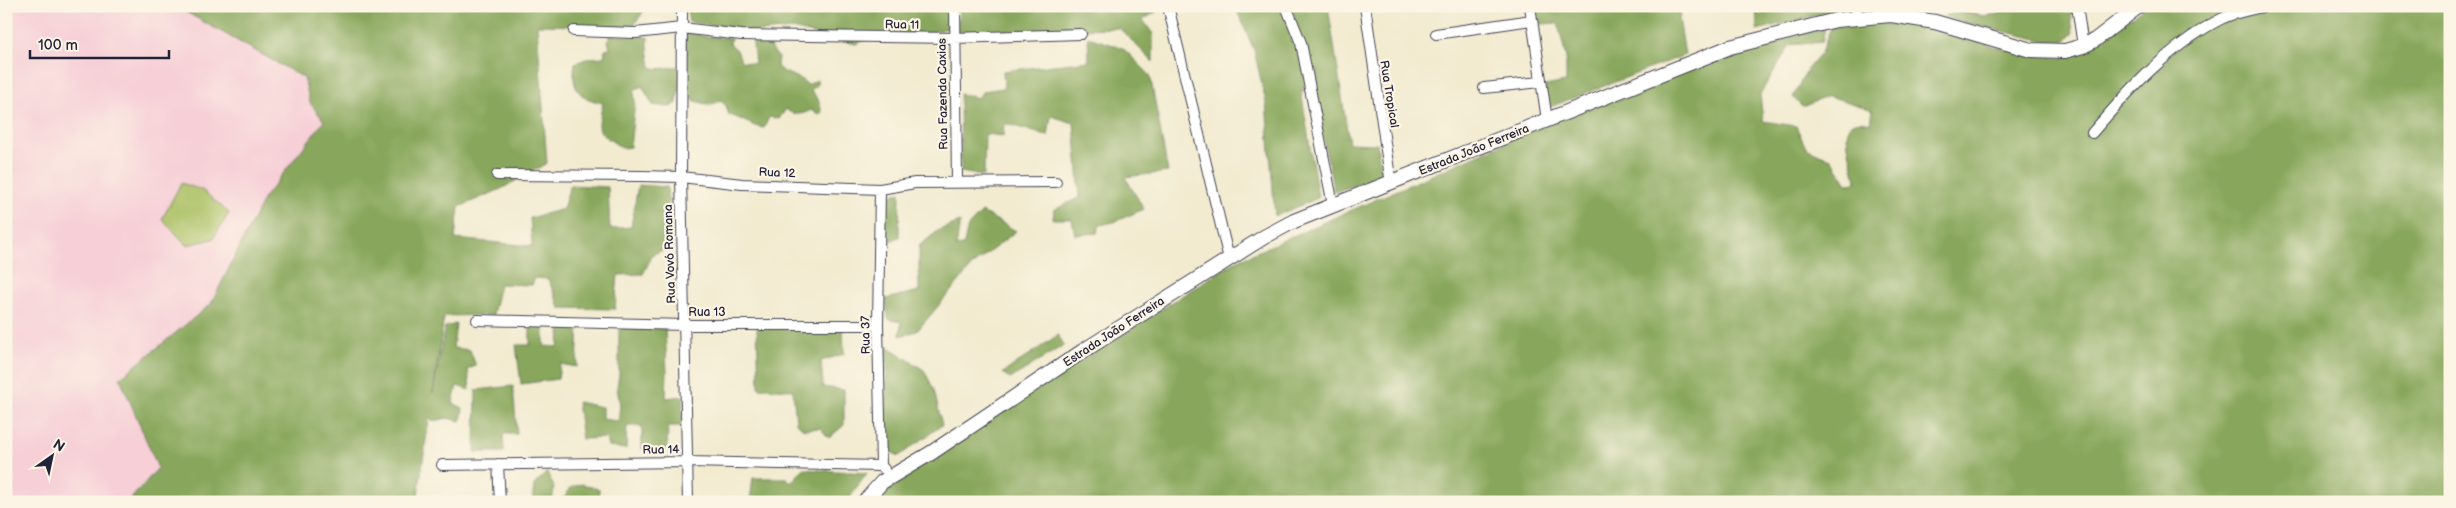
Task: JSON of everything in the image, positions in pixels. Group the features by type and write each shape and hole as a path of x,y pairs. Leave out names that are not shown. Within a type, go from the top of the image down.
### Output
{"street":[{"name":"Rua Vovó Romana","path":"682,6 681,177 688,502"},
{"name":"Rua Fazenda Caxias","path":"955,6 957,182"},
{"path":"1168,6 1229,259"},
{"path":"1286,6 1301,43 1333,205"},
{"name":"Rua Tropical","path":"1365,6 1391,184"},
{"path":"1530,6 1547,120"},
{"path":"2077,6 2083,46"},
{"name":"Estrada João Ferreira","path":"864,502 875,488 891,477 1229,259 1279,229 1333,205 1391,184 1730,47 1856,11 1918,19 2038,51 2065,51 2083,46 2140,6"},
{"path":"2092,133 2132,86 2192,38 2232,14 2266,6"},
{"path":"1436,34 1532,20"},
{"name":"Rua 11","path":"574,31 635,33 682,28 741,35 954,38 1081,34"},
{"path":"1484,88 1540,82"},
{"name":"Rua 12","path":"497,175 681,177 742,184 880,189 915,183 1056,182"},
{"name":"Rua 37","path":"880,189 878,325 881,466"},
{"name":"Rua 13","path":"477,320 685,325 878,325"},
{"name":"Rua 14","path":"442,465 688,462 881,466"},
{"path":"498,464 500,502"},
{"path":"881,466 891,477"}],"shaded area":[{"path":"6,6 473,6 339,502 6,502"}],"green space":[{"path":"175,6 647,6 633,27 537,25 547,163 501,189 459,207 455,239 532,246 530,218 563,209 570,185 608,187 610,229 631,227 638,185 667,187 672,247 653,254 643,274 618,275 615,309 560,308 548,279 535,278 532,285 500,284 493,315 444,316 433,393 445,327 456,324 453,348 470,350 476,366 468,369 470,390 457,386 453,403 463,408 461,421 447,418 434,421 429,419 417,502 128,502 158,468 120,378 211,304 264,198 324,121 310,103 304,78"},
{"path":"691,6 950,6 950,28 922,34 882,32 856,44 792,29 759,32 689,22 687,9"},
{"path":"959,6 1160,6 1159,10 1143,20 1153,34 1153,62 1119,28 957,32"},
{"path":"1235,6 1328,6 1349,143 1377,144 1382,176 1334,192 1315,95 1301,90 1318,198 1275,216 1266,102 1254,50"},
{"path":"1536,6 1682,6 1679,18 1685,55 1547,108 1545,86 1566,82 1566,58 1558,23 1540,24"},
{"path":"1756,6 1843,6 1843,9 1757,30"},
{"path":"2004,6 2073,6 2074,11 2071,15 2073,34 2065,41 2046,41 1958,21 1944,16 1959,12 1985,16 2003,13"},
{"path":"2147,6 2450,6 2450,502 879,502 895,481 1236,261 1548,124 1738,50 1825,28 1822,42 1790,45 1760,94 1763,121 1796,126 1806,148 1831,159 1847,183 1856,182 1847,140 1848,131 1851,124 1859,121 1871,123 1873,110 1829,96 1802,107 1793,97 1808,68 1821,53 1831,27 1876,22 1925,27 2032,55 2062,58 2080,53"},
{"path":"693,31 702,36 731,38 730,44 737,50 741,61 755,64 754,39 769,40 771,48 778,57 777,66 780,69 808,85 817,80 817,85 811,91 818,99 822,112 818,115 811,110 798,114 786,109 779,119 769,117 764,128 729,115 726,106 721,100 711,105 695,101 687,91 678,91 677,103 670,107 653,105 642,86 634,90 635,102 630,147 622,148 607,138 599,126 603,103 587,98 578,90 574,79 575,63 589,58 604,57 605,49 610,48 608,41 610,35 649,37 648,48 651,67 660,69 684,68 686,33"},
{"path":"1088,37 1123,48 1150,75 1168,172 1125,177 1144,209 1114,222 1100,225 1097,233 1075,235 1072,219 1053,219 1054,210 1080,197 1074,123 1051,116 1048,136 1004,123 1003,136 985,134 984,176 961,172 960,94 978,98 983,91 1004,88 1003,71 1089,61"},
{"path":"181,183 202,190 229,213 213,239 187,245 162,219"},
{"path":"900,192 899,237 884,244 884,198"},
{"path":"982,212 1016,231 973,265 917,331 900,336 901,322 888,319 886,299 919,291 919,246 939,230 960,222 956,247 964,244 968,226"},
{"path":"544,322 544,346 558,347 562,322 579,322 577,367 560,364 558,379 521,384 516,345 530,345 530,326"},
{"path":"619,323 665,327 666,398 683,396 682,426 668,426 667,450 642,449 642,426 627,426 626,449 608,447 606,438 582,439 577,402 602,407 602,419 618,421 620,406 617,387 619,375"},
{"path":"757,327 843,327 844,354 821,361 823,387 844,390 844,425 829,438 820,428 804,429 796,423 793,390 759,388"},
{"path":"1058,335 1064,345 1010,379 1003,373"},
{"path":"887,346 924,370 934,390 942,425 899,456 885,449"},
{"path":"513,386 517,434 503,434 504,452 475,452 476,390"},
{"path":"803,469 867,473 847,502 719,502 750,501 753,478 787,478 791,483"},
{"path":"547,472 554,487 552,502 532,502 534,485"},
{"path":"581,484 599,489 598,502 562,502 570,488"}]}
